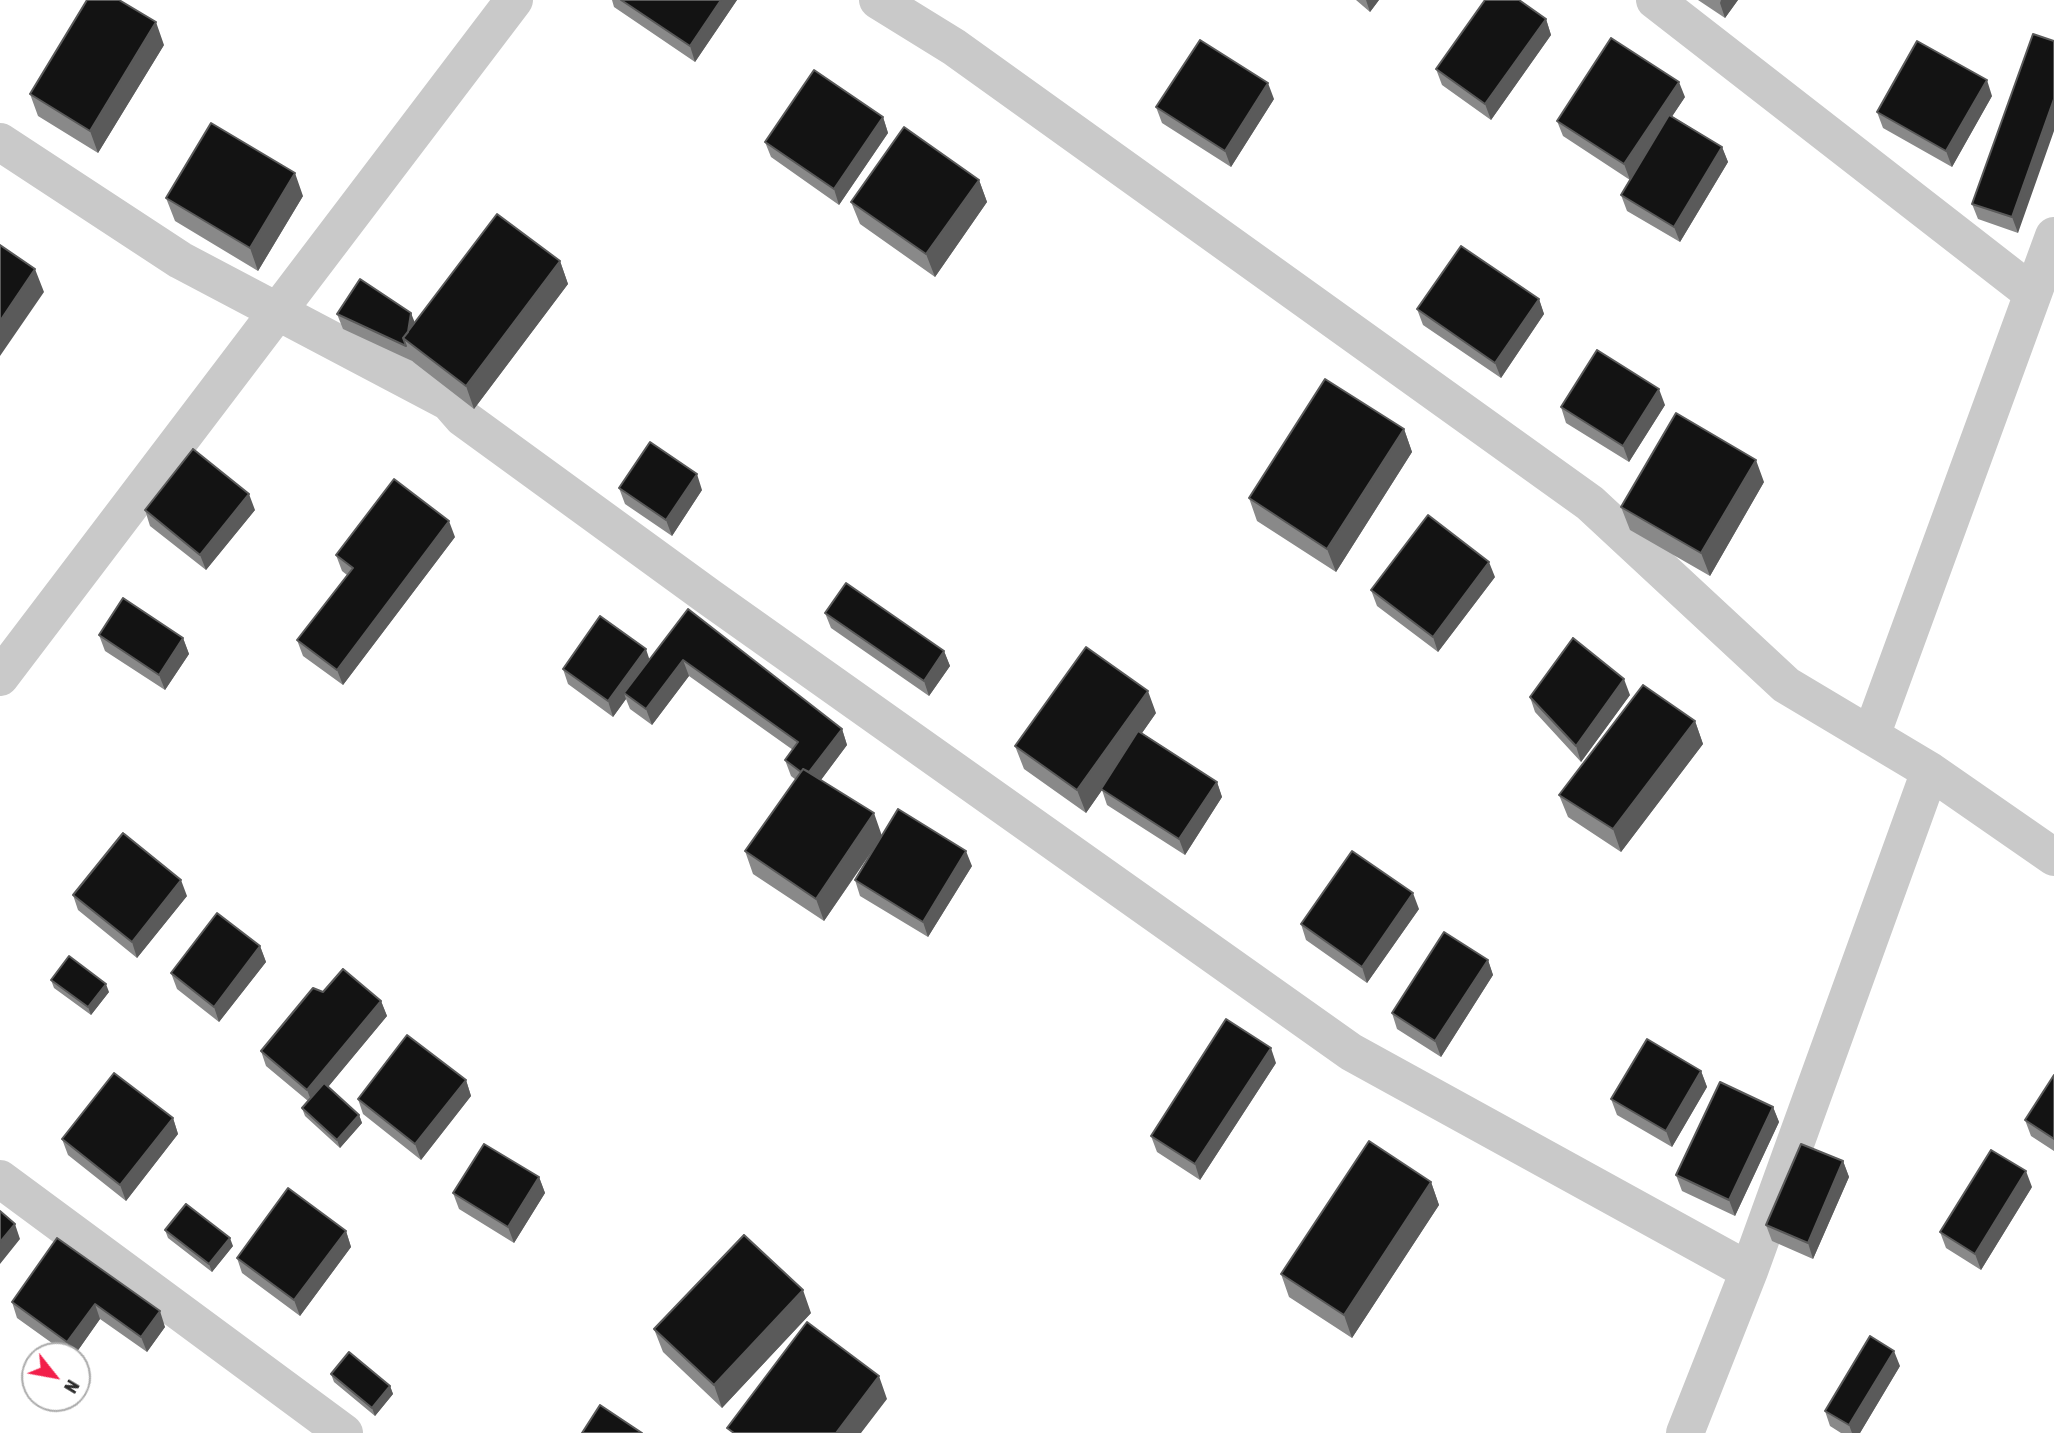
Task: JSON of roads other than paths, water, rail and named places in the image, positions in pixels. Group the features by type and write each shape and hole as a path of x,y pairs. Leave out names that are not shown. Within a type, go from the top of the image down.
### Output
{"street":[{"path":"0,677 513,0"},
{"path":"878,0 954,47 1590,503 1786,685 1930,771 2054,857"},
{"path":"1655,0 2032,293"},
{"path":"0,142 180,260 449,402 463,418 709,597 1351,1052 1749,1271"},
{"path":"1871,736 2054,236"},
{"path":"1685,1433 1749,1271 1930,771"},
{"path":"0,1179 344,1433"}]}
